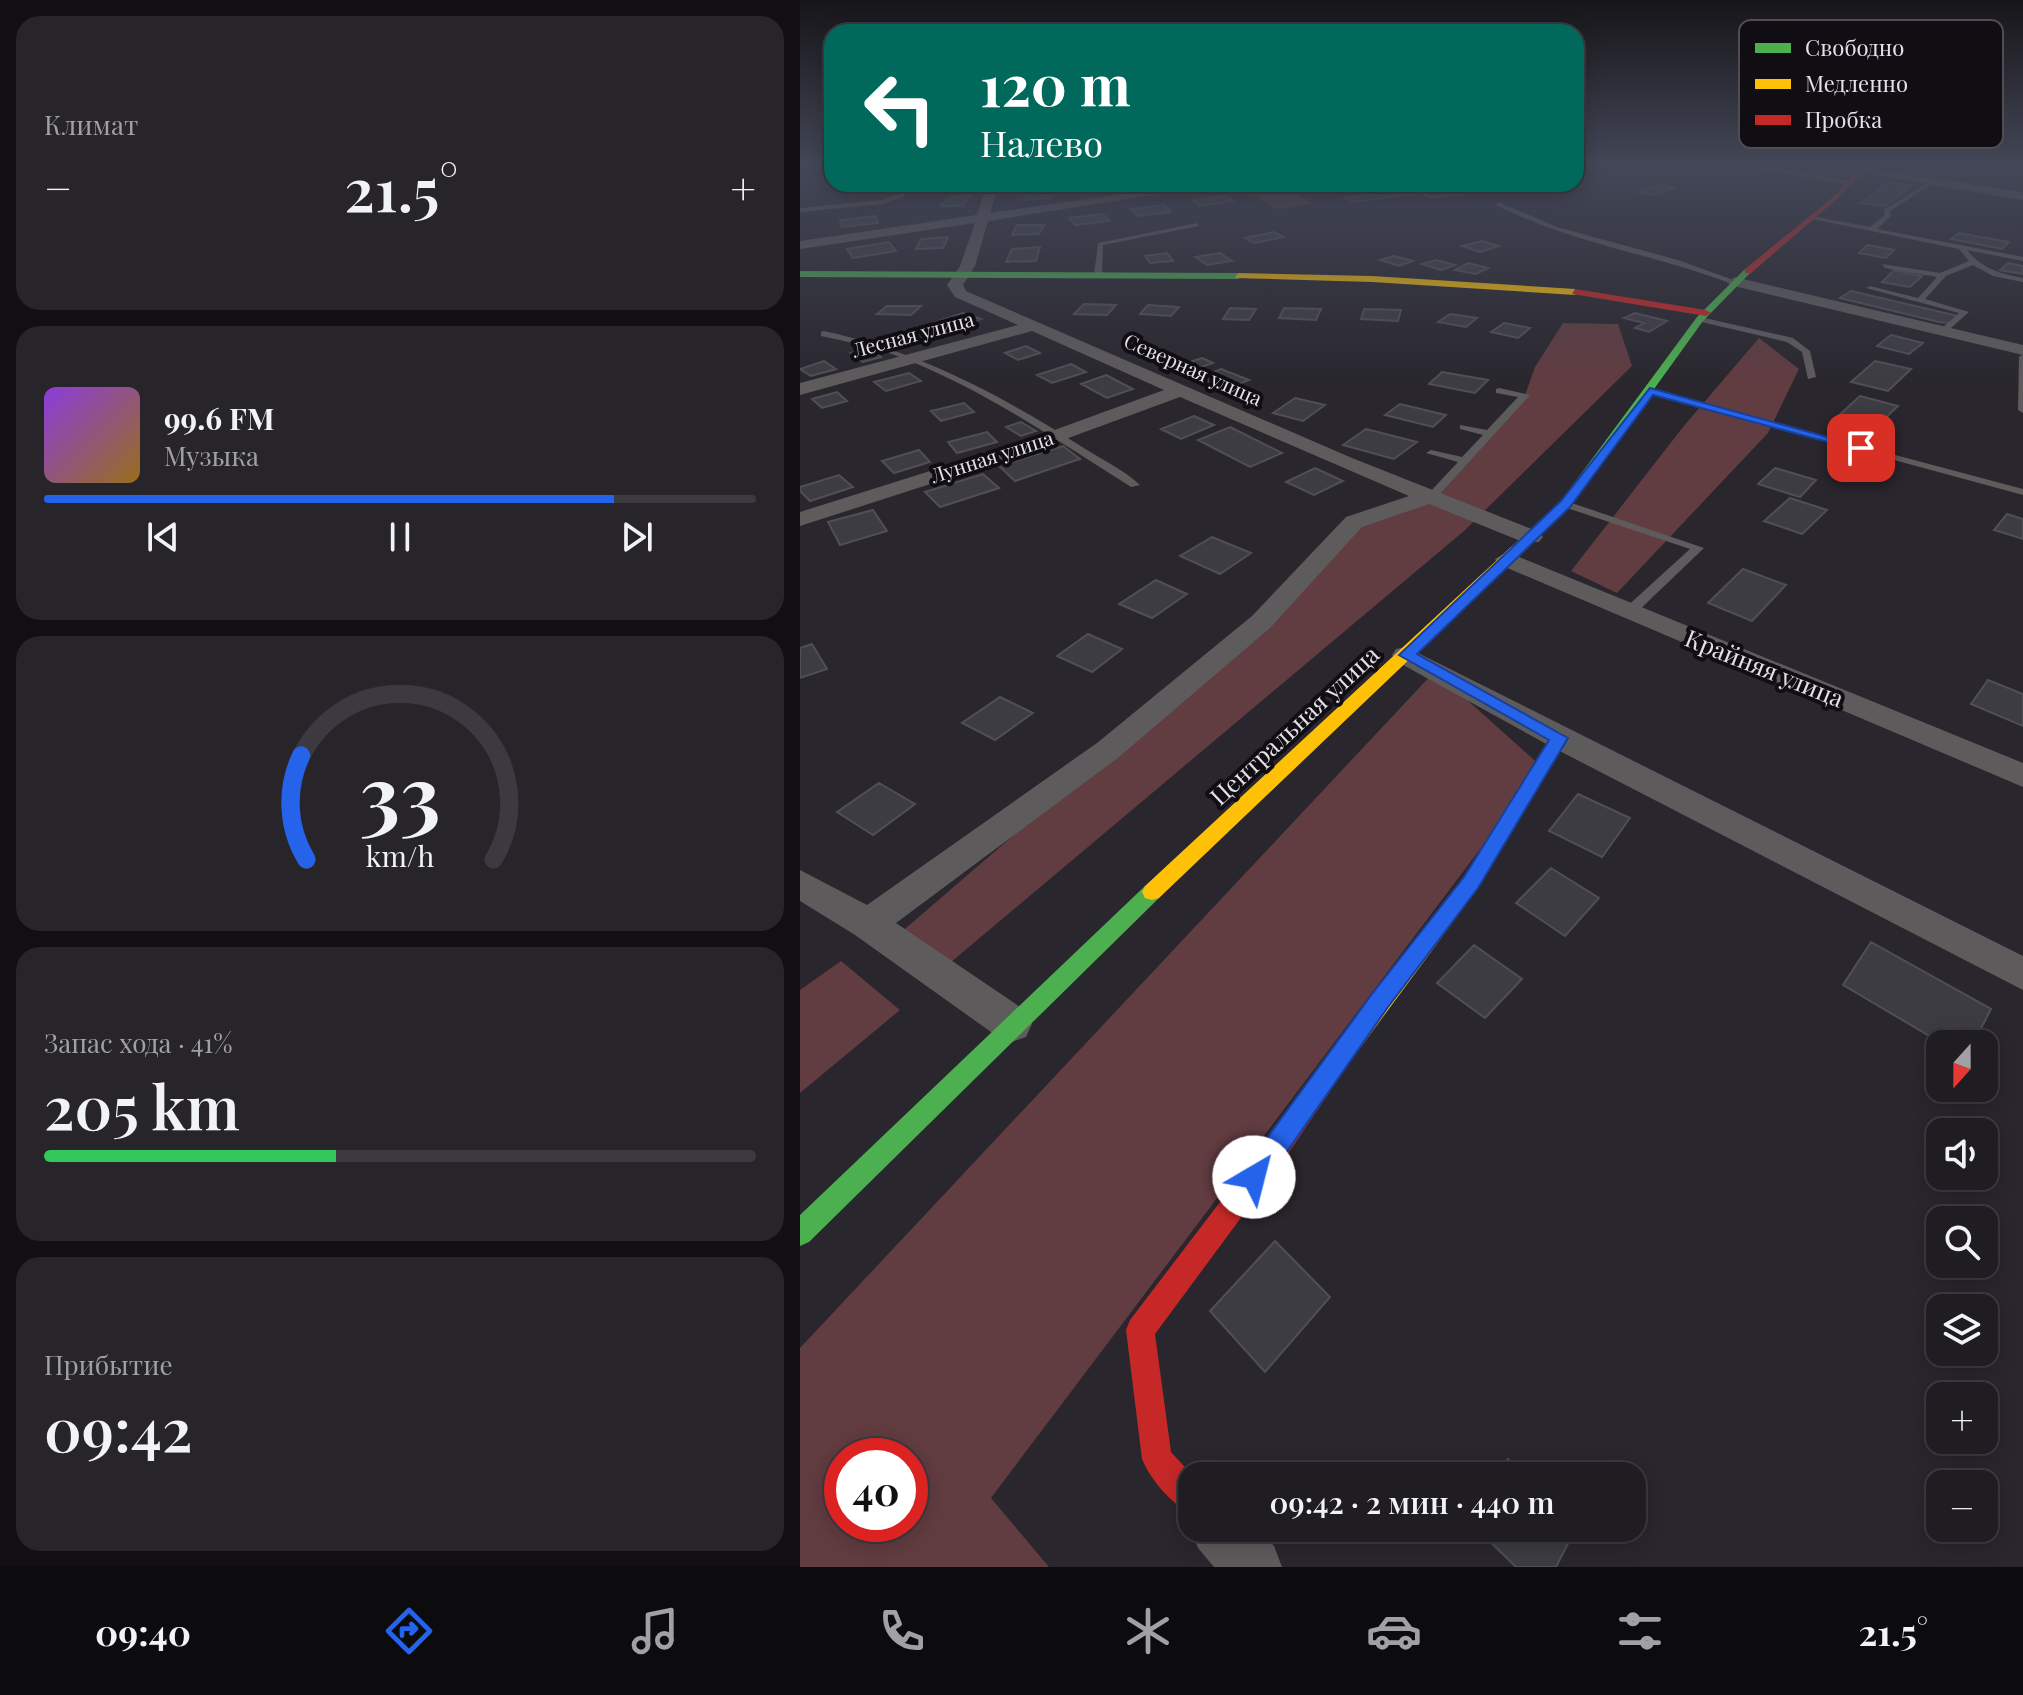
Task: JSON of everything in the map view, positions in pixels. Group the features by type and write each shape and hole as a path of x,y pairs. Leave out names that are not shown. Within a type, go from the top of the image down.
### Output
{"main road":[{"name":"Центральная улица","path":"800,1233 1012,1024 1565,504 1703,316 1735,282 1786,239"},
{"path":"800,274 1240,276 1449,283 1565,291 1703,316"},
{"path":"1178,1482 1157,1459 1140,1330 1274,1152 1380,1000 1471,883 1559,738"}],"street":[{"path":"800,245 839,239"},
{"path":"967,275 975,239"},
{"name":"Северная улица","path":"967,275 955,285 960,294 1345,462 1531,537"},
{"path":"1735,282 2023,350"},
{"name":"Лесная улица","path":"800,389 1037,325"},
{"name":"Лунная улица","path":"800,519 1056,436 1181,390"},
{"path":"868,924 1108,750 1261,622 1354,522 1433,495"},
{"name":"Крайняя улица","path":"1507,559 1628,613 2023,776"},
{"path":"1406,655 1559,738 2023,974"},
{"path":"800,884 868,924 1012,1024"},
{"path":"1231,1542 1253,1567"}],"lane":[{"path":"1098,275 1100,244 1125,239"},
{"path":"1593,239 1641,251 1735,282"},
{"path":"1917,239 2019,256"},
{"path":"1962,248 1971,263 2000,276 2023,280"},
{"path":"1920,300 1941,275 1971,263"},
{"path":"1885,266 1941,275"},
{"path":"1870,288 1965,312 1944,331"},
{"path":"1703,316 1790,340 1806,351 1811,377"},
{"path":"824,334 865,340 912,358 1056,436 1135,485"},
{"path":"2023,357 2023,410"},
{"path":"1433,495 1525,395 1499,391"},
{"path":"1650,391 2023,492"},
{"path":"1464,427 1490,434"},
{"path":"1431,453 1463,460"},
{"path":"1565,504 1698,548 1628,613"}],"shaded area":[{"path":"1563,323 1618,324 1632,366 1464,531 938,973 892,940 1261,622 1354,522 1433,495 1525,395 1535,367"},
{"path":"1759,338 1799,369 1768,433 1617,593 1571,571 1683,427"},
{"path":"1435,671 1542,767 991,1498 1049,1567 800,1567 800,1348"},
{"path":"841,961 900,1010 800,1093 800,990"}],"building":[{"path":"921,239 947,239 943,248 916,249"},
{"path":"1247,239 1273,239 1254,243"},
{"path":"1952,239 2009,242 2002,249"},
{"path":"1482,241 1499,246 1480,252 1462,246"},
{"path":"889,242 896,251 853,258 847,249"},
{"path":"1867,245 1894,250 1886,258 1859,253"},
{"path":"1040,247 1036,261 1006,262 1012,249"},
{"path":"1167,253 1173,261 1150,263 1145,256"},
{"path":"1220,253 1232,261 1207,265 1195,257"},
{"path":"1394,256 1413,261 1399,266 1380,260"},
{"path":"1436,260 1455,265 1441,270 1422,264"},
{"path":"1468,263 1488,268 1476,274 1455,270"},
{"path":"2008,263 2023,266 2023,274 2000,270"},
{"path":"1894,270 1922,276 1910,287 1882,282"},
{"path":"1851,291 1958,316 1949,323 1939,322 1840,298"},
{"path":"1084,304 1116,305 1107,315 1074,314"},
{"path":"1148,305 1179,307 1171,316 1140,314"},
{"path":"887,306 921,306 911,315 877,314"},
{"path":"1230,308 1256,309 1249,320 1223,319"},
{"path":"1284,308 1321,309 1316,320 1279,318"},
{"path":"1364,309 1401,310 1398,321 1361,319"},
{"path":"963,313 981,319 955,328 936,322"},
{"path":"1635,313 1667,321 1649,332 1635,328 1644,323 1624,318"},
{"path":"1450,314 1477,318 1466,327 1438,322"},
{"path":"1504,323 1530,328 1518,338 1491,332"},
{"path":"1891,335 1923,343 1909,354 1877,346"},
{"path":"1026,346 1040,353 1018,360 1005,353"},
{"path":"869,348 881,357 863,362 851,353"},
{"path":"1202,358 1213,363 1188,372 1177,366"},
{"path":"824,361 836,369 811,376 800,369"},
{"path":"1875,361 1911,369 1888,391 1851,382"},
{"path":"1071,364 1086,372 1052,383 1037,375"},
{"path":"1221,369 1249,380 1226,389 1198,378"},
{"path":"1442,372 1488,380 1475,393 1429,384"},
{"path":"909,373 921,381 886,391 874,382"},
{"path":"1106,375 1133,389 1107,398 1081,384"},
{"path":"837,392 847,401 822,408 812,399"},
{"path":"1860,396 1898,406 1874,429 1836,418"},
{"path":"1295,398 1325,405 1303,421 1273,413"},
{"path":"964,403 974,412 941,421 931,411"},
{"path":"1400,404 1446,415 1433,427 1385,415"},
{"path":"1194,416 1214,425 1181,439 1161,429"},
{"path":"1021,422 1036,431 1021,436 1006,427"},
{"path":"1230,427 1282,453 1250,467 1198,440"},
{"path":"1366,429 1417,442 1394,459 1343,445"},
{"path":"987,432 997,442 957,453 948,442"},
{"path":"1063,446 1080,459 1015,481 999,466"},
{"path":"919,450 930,462 894,473 882,461"},
{"path":"1315,468 1343,481 1314,495 1286,482"},
{"path":"1775,468 1816,480 1800,497 1758,484"},
{"path":"983,474 999,488 940,507 925,492"},
{"path":"839,475 853,487 810,501 800,491 800,487"},
{"path":"1790,498 1827,510 1802,534 1764,521"},
{"path":"873,510 887,531 840,545 828,522"},
{"path":"2007,514 2023,519 2023,539 1994,530"},
{"path":"1212,537 1251,553 1220,574 1180,556"},
{"path":"1743,569 1786,585 1752,621 1708,603"},
{"path":"1156,580 1187,594 1152,618 1119,604"},
{"path":"1088,634 1122,649 1092,672 1057,656"},
{"path":"812,644 827,669 800,678 800,648"},
{"path":"1988,680 2023,694 2023,726 1971,704"},
{"path":"1000,697 1033,713 995,740 962,723"},
{"path":"879,783 915,804 873,835 837,812"},
{"path":"1578,794 1630,818 1602,857 1549,831"},
{"path":"1551,868 1599,898 1565,936 1516,903"},
{"path":"1871,942 1991,1009 1980,1030 1926,1030 1926,1034 1843,985"},
{"path":"1474,945 1522,979 1485,1018 1437,983"},
{"path":"1275,1241 1330,1297 1265,1372 1210,1311"},
{"path":"1490,1542 1569,1542 1556,1567 1516,1567"}],"traffic: fast":[{"path":"1516,550 1565,504 1700,319 1748,271"},
{"path":"800,274 1238,276"},
{"path":"800,1233 1152,892"}],"traffic: slow":[{"path":"1238,276 1372,279 1575,292"},
{"path":"1152,892 1516,550"},
{"path":"1344,1052 1471,883 1559,738"}],"traffic: jam":[{"path":"1748,271 1786,239"},
{"path":"1575,292 1706,313"},
{"path":"1178,1482 1157,1459 1140,1330 1274,1152 1344,1052"}],"route":[{"path":"1254,1177 1380,1000 1471,883 1559,738 1406,655 1565,504 1650,391 1861,448"}]}
